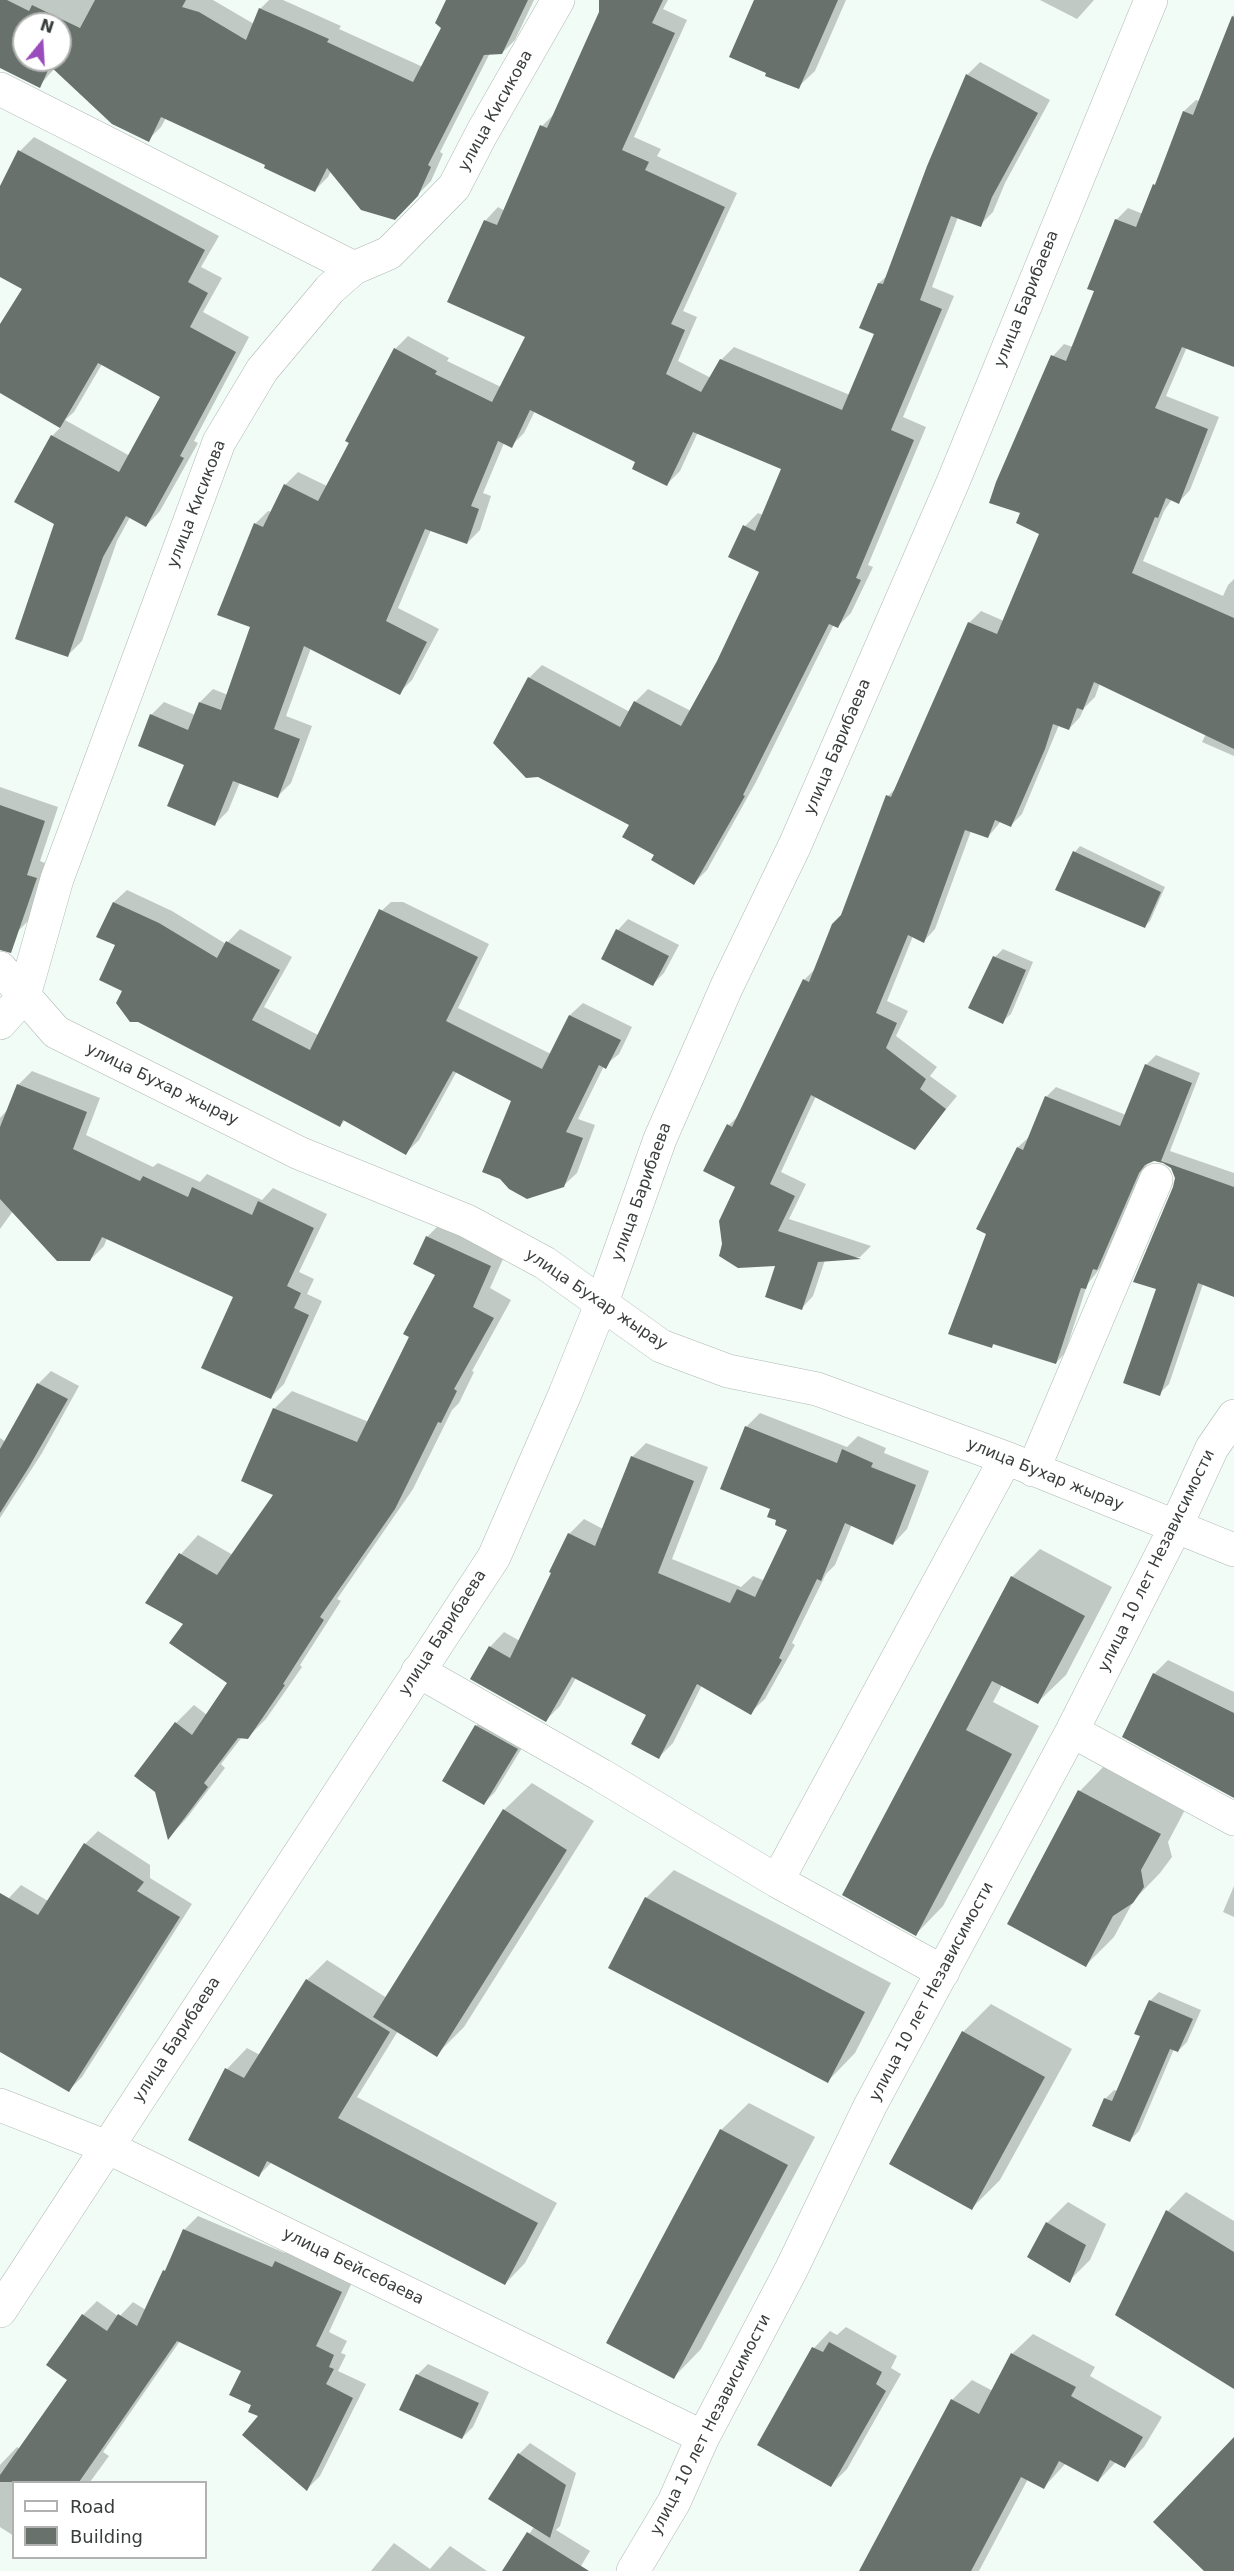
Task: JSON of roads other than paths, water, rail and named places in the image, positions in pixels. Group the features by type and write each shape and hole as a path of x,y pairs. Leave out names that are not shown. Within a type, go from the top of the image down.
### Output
{"street":[{"name":"улица Кисикова","path":"0,1023 24,996 57,879 219,442 262,370 330,290 354,268 388,253 454,187 558,0"},
{"name":"улица Барибаева","path":"0,2311 494,1557 601,1305 660,1139 727,986 795,845 953,482 1151,0"},
{"path":"0,89 354,268"},
{"name":"улица Бухар жырау","path":"0,968 56,1032 299,1153 468,1221 546,1263 601,1305 661,1346 728,1371 817,1389 1019,1464 1234,1550"},
{"path":"777,1881 1019,1464 1156,1180"},
{"name":"улица 10 лет Независимости","path":"633,2571 674,2502 703,2437 791,2270 870,2106 1072,1731 1175,1528 1212,1448 1234,1416"},
{"path":"418,1671 601,1775 777,1881 943,1972"},
{"path":"1072,1731 1234,1820"},
{"name":"улица Бейсебаева","path":"0,2105 106,2147 703,2437"}]}
